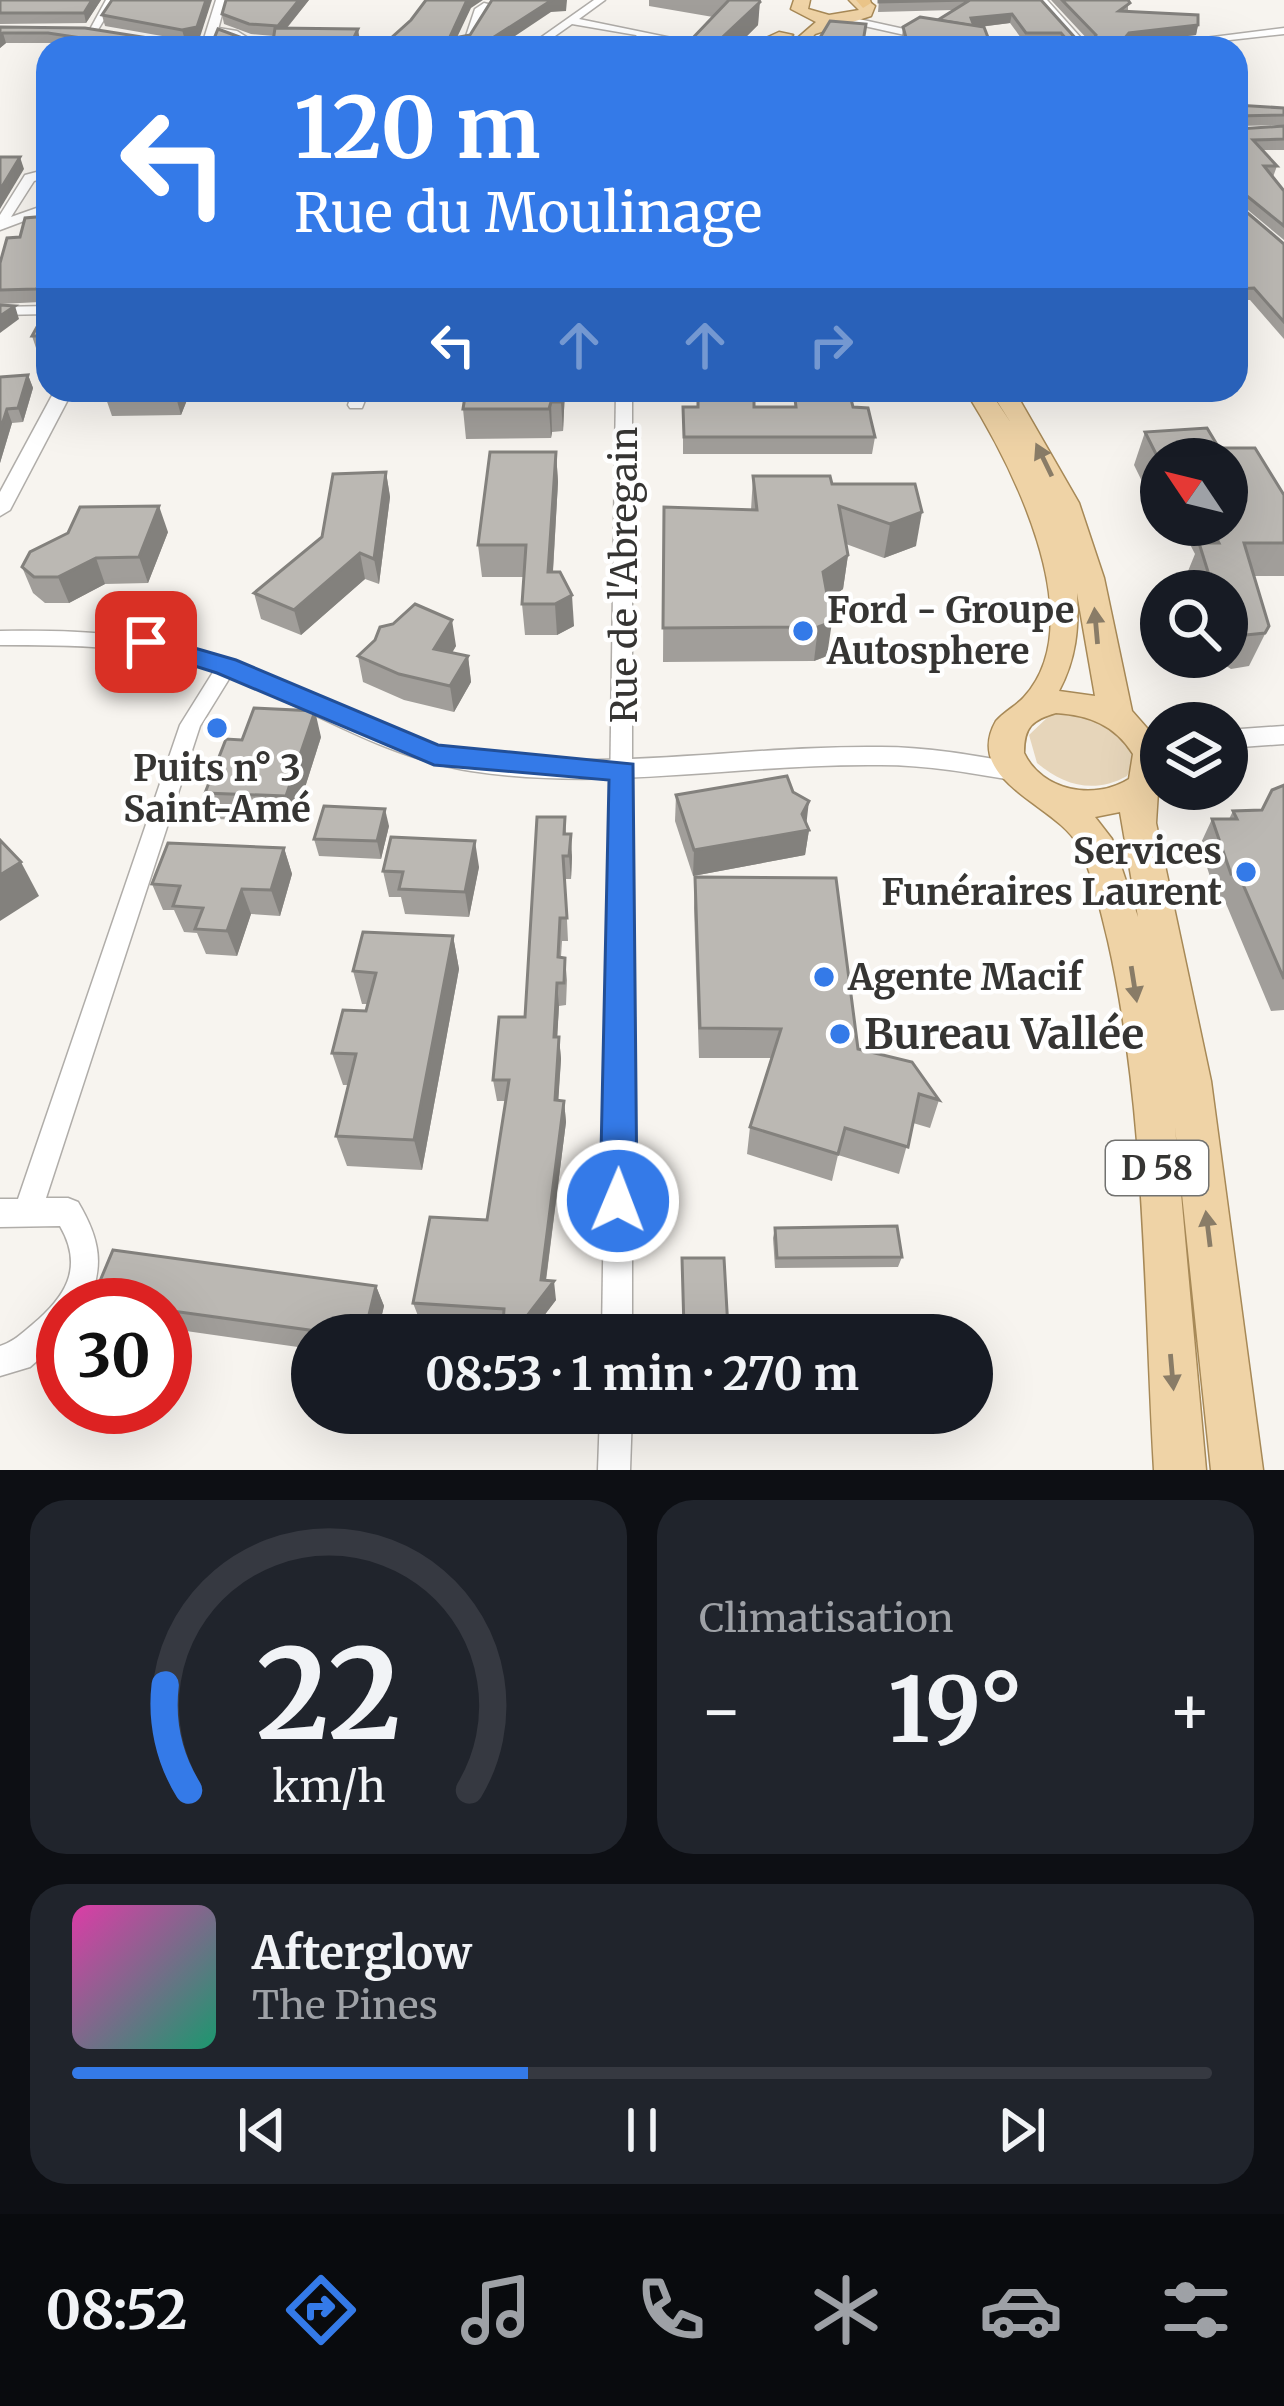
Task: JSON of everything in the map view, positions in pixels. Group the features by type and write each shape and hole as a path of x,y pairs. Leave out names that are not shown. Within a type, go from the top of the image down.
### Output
{"main road":[{"path":"799,36 840,19 863,3"},
{"path":"785,36 798,22 797,4 840,19"},
{"path":"984,402 1022,465 1045,521 1062,604 1062,656 1052,683 1035,706 1008,728 1006,749 1017,772 1060,800 1110,805 1140,757"},
{"name":"D 58","path":"1010,402 1036,442 1078,534 1104,678 1140,744"},
{"path":"1035,706 1081,703 1140,748"},
{"name":"D 58","path":"1060,800 1094,839 1127,942 1152,1102 1180,1470"},
{"name":"D 58","path":"1140,800 1137,836 1185,1047 1237,1470"}],"street":[{"path":"110,0 86,31 113,35"},
{"path":"210,36 221,0"},
{"path":"549,36 600,0"},
{"path":"1042,0 1074,36"},
{"path":"863,3 895,29"},
{"path":"471,36 479,9 487,5"},
{"path":"840,19 925,36"},
{"path":"572,21 628,36"},
{"path":"1239,36 1284,31"},
{"path":"0,225 29,178 36,176"},
{"path":"0,225 36,212"},
{"path":"0,310 36,310"},
{"path":"0,511 58,402"},
{"name":"Rue de l'Abregain","path":"617,1314 624,402"},
{"path":"0,638 146,642 226,667 434,755 623,771 945,757 1017,772"},
{"path":"84,1278 87,1242 68,1212 14,1211 184,739 199,704 226,667"},
{"path":"945,757 1008,728"},
{"path":"1248,738 1284,735"},
{"path":"0,1361 19,1356 36,1341"},
{"path":"614,1470 615,1434"}],"shaded area":[{"path":"1069,712 1106,725 1126,740 1132,762 1127,776 1103,785 1080,785 1037,763 1029,735 1050,715"}],"building":[{"path":"0,0 92,0 84,13 0,13"},
{"path":"112,0 206,0 197,27 182,30 102,15"},
{"path":"226,0 299,0 278,26 249,24 222,14"},
{"path":"426,0 467,0 450,36 393,36"},
{"path":"492,0 552,0 496,36 465,36"},
{"path":"729,0 759,0 724,36 695,36"},
{"path":"879,0 970,0 879,2"},
{"path":"970,0 1041,0 1073,36 1026,33 1012,14 971,18 974,26 938,20"},
{"path":"1062,0 1128,0 1119,11 1198,15 1198,25 1096,36"},
{"path":"920,17 984,27 987,36 906,36 903,27"},
{"path":"830,21 866,24 864,36 821,36"},
{"path":"0,27 85,28 136,36 48,33 0,34"},
{"path":"275,28 358,29 355,36 274,36"},
{"path":"1248,106 1284,108 1284,115 1248,116"},
{"path":"1284,126 1284,139 1253,140 1277,166 1264,166 1284,191 1284,226 1248,197 1248,128"},
{"path":"0,157 20,157 0,190"},
{"path":"1248,213 1284,244 1284,322 1254,288 1248,288"},
{"path":"36,217 36,289 0,290 0,263 7,238 20,237 25,218"},
{"path":"28,375 18,408 7,409 0,431 0,377"},
{"path":"464,402 551,402 549,409 463,409"},
{"path":"698,402 796,407 795,402 852,402 853,407 868,408 875,437 684,437 683,407 698,407"},
{"path":"1207,428 1213,438 1148,438 1145,432"},
{"path":"1248,448 1255,448 1284,495 1284,543 1248,543"},
{"path":"490,452 556,452 548,572 560,572 572,595 555,604 522,604 526,545 478,545"},
{"path":"386,472 374,559 360,553 294,610 254,593 322,537 333,474"},
{"path":"753,476 830,476 832,484 915,484 922,512 890,524 839,506 848,555 823,572 832,622 818,627 663,628 664,507 757,510"},
{"path":"159,506 139,557 96,558 58,577 34,577 22,567 30,552 68,533 80,507"},
{"path":"1200,546 1245,546 1269,626 1265,633 1248,635 1248,570 1207,570"},
{"path":"415,604 452,620 434,649 468,656 450,686 399,674 358,656 375,640 380,627 393,624"},
{"path":"254,708 315,711 286,796 205,793 226,739 242,740"},
{"path":"787,776 793,792 809,801 802,814 809,830 694,850 676,795"},
{"path":"1284,785 1284,979 1238,873 1231,874 1212,819 1237,819 1233,811 1262,810 1272,790"},
{"path":"324,806 385,809 377,841 314,839"},
{"path":"537,817 565,817 564,834 571,834 569,856 563,856 567,918 560,918 558,957 565,958 564,983 557,983 554,1037 559,1037 555,1100 564,1101 541,1280 554,1281 529,1314 413,1303 430,1217 487,1220 509,1080 493,1080 499,1017 525,1017"},
{"path":"391,837 475,841 465,892 399,889 403,872 383,871"},
{"path":"0,840 21,862 0,875"},
{"path":"168,843 284,848 271,890 242,889 227,931 195,929 203,908 173,906 180,886 152,884"},
{"path":"695,877 836,878 858,1049 912,1062 939,1100 919,1094 908,1147 845,1128 838,1154 750,1127 781,1029 700,1028"},
{"path":"363,932 453,936 414,1140 336,1136 356,1054 332,1053 343,1010 366,1011 376,973 353,971"},
{"path":"897,1226 902,1257 777,1258 775,1228"},
{"path":"113,1250 376,1286 369,1314 291,1314 291,1328 192,1314 192,1278 101,1278"},
{"path":"682,1258 724,1258 727,1314 684,1314"}],"place":[{"name":"Ford - Groupe Autosphere","path":"803,631"},
{"name":"Puits n° 3 Saint-Amé","path":"217,728"},
{"name":"Services Funéraires Laurent","path":"1246,872"},
{"name":"Agente Macif","path":"824,977"},
{"name":"Bureau Vallée","path":"840,1034"}],"route":[{"path":"146,642 226,667 434,755 567,770 623,771 618,1201"}]}
